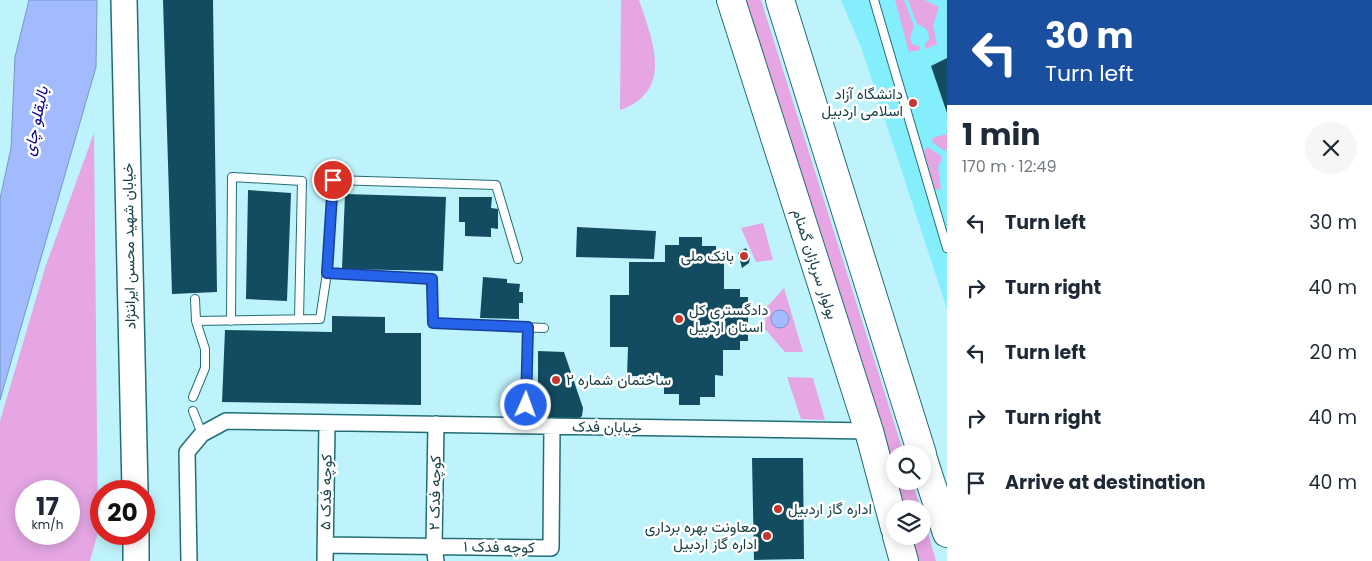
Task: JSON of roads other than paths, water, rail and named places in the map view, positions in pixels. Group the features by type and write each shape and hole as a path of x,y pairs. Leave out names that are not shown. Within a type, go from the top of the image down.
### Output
{"highway":[{"name":"بولوار سربازان گمنام","path":"731,0 868,431 887,500"},
{"path":"780,0 919,445"},
{"path":"931,483 947,533"},
{"path":"900,545 904,561"}],"main road":[{"name":"خیابان شهید محسن ایراننژاد","path":"124,0 135,480"},
{"path":"136,545 136,561"}],"street":[{"name":"خیابان فدک","path":"202,434 226,422 868,431"},
{"name":"کوچه فدک ۵","path":"325,561 327,423"},
{"name":"کوچه فدک ۲","path":"436,424 434,545 436,561"},
{"name":"کوچه فدک ۱","path":"325,545 551,548 552,426"},
{"path":"189,561 187,452 202,434"}],"lane":[{"path":"874,0 947,248"},
{"path":"231,321 232,177 302,181 299,319"},
{"path":"196,322 320,319 327,273 333,180 496,185 518,258"},
{"path":"327,273 432,279 433,323 544,328"},
{"path":"192,397 205,368 205,349 196,322 196,299"},
{"path":"526,405 528,327"},
{"path":"193,411 202,434"}],"water":[{"name":"بالیقلو چای","path":"29,0 97,0 96,67 0,400 0,199 11,148 15,57"},
{"path":"780,310 786,313 789,319 786,325 780,328 774,325 771,319 774,313"}],"place":[{"name":"دانشگاه آزاد اسلامی اردبیل","path":"913,103"},
{"name":"بانک ملی","path":"744,256"},
{"name":"دادگستری کل استان اردبیل","path":"679,319"},
{"name":"ساختمان شماره ۲","path":"556,380"},
{"name":"اداره گاز اردبیل","path":"778,509"},
{"name":"معاونت بهره برداری اداره گاز اردبیل","path":"767,536"}]}
